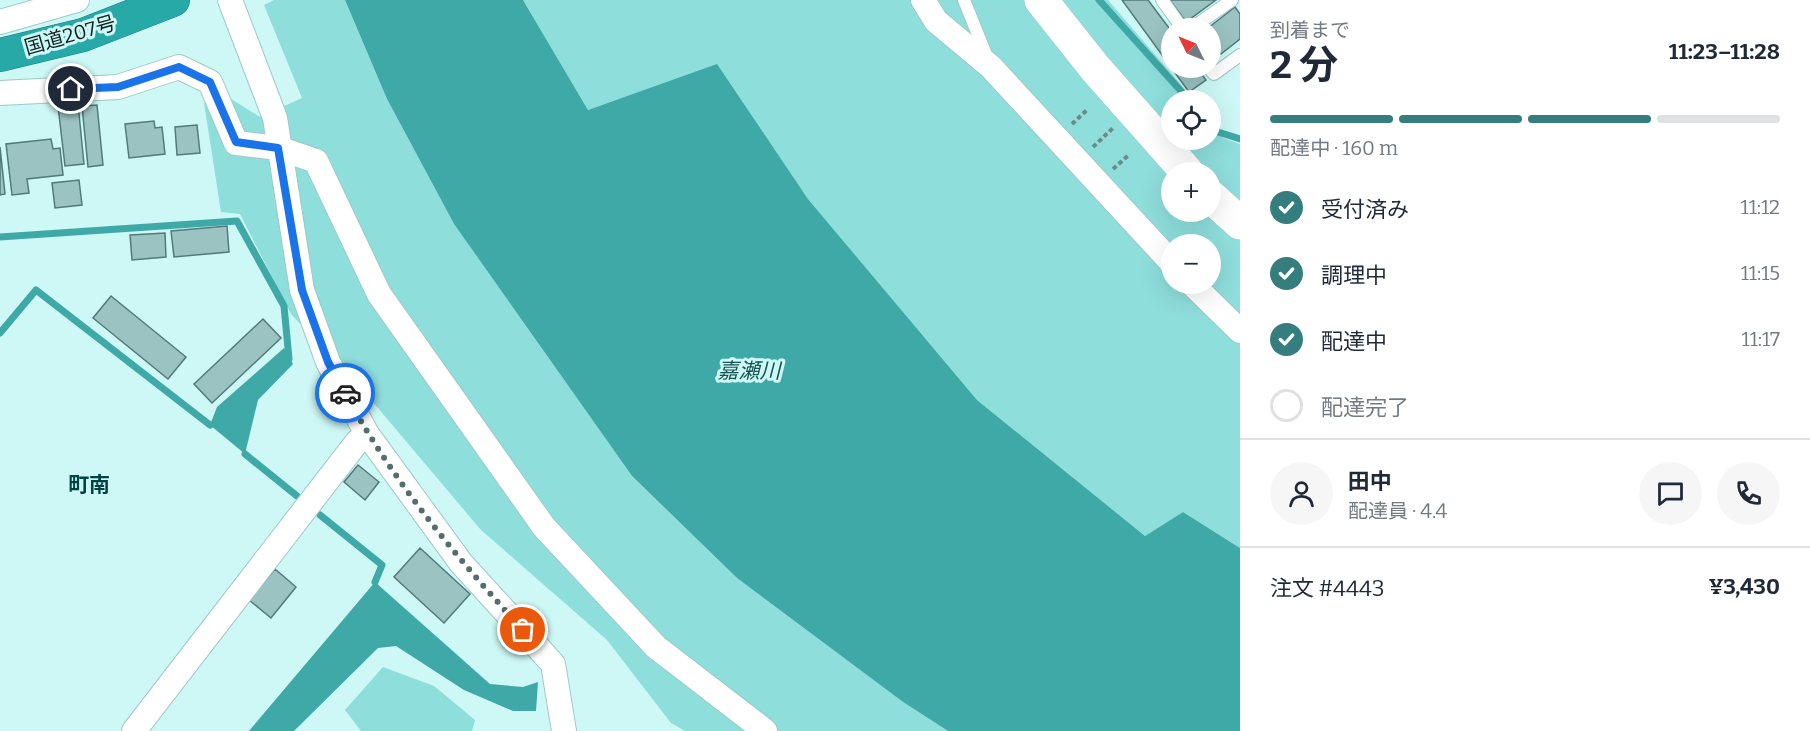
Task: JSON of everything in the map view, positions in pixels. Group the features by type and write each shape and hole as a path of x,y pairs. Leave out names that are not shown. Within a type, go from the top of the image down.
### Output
{"highway":[{"name":"国道207号","path":"0,55 83,35 173,0"}],"street":[{"path":"0,21 77,0"},
{"path":"230,0 275,118 302,290 328,362 367,434 461,563 553,664 564,731"},
{"path":"923,0 936,21 991,67 1161,251"},
{"path":"1041,0 1095,68 1178,162"},
{"path":"0,93 118,87 179,67 210,82 236,142 278,148 315,161 379,294 543,527 656,647 765,731"},
{"path":"1221,206 1240,223"},
{"path":"1202,294 1240,330"},
{"path":"134,731 357,442 367,434"}],"lane":[{"path":"963,0 991,67"},
{"path":"1162,0 1175,18"},
{"path":"1206,18 1232,0"},
{"path":"1221,69 1240,56"}],"path":[{"path":"1067,129 1088,109"},
{"path":"1088,151 1109,132"},
{"path":"1108,174 1130,154"}],"shaded area":[{"path":"274,0 345,0 387,99 454,224 632,476 737,578 903,702 948,731 685,731 671,723 607,640 481,530 372,401 291,314 240,214 221,212 204,103 228,97 260,117 302,98 264,5"},
{"path":"523,0 1108,0 1161,62 1161,78 1175,78 1185,90 1161,90 1161,150 1221,150 1221,135 1223,138 1240,144 1240,548 1183,512 1145,536 977,400 808,199 717,65 588,110"},
{"path":"383,667 434,686 475,720 472,731 361,731 345,710"}],"water":[{"name":"嘉瀬川","path":"345,0 523,0 588,110 717,64 808,199 977,400 1145,536 1183,512 1240,548 1240,731 948,731 903,702 737,578 632,476 454,224 387,99"},
{"path":"284,348 293,364 258,400 245,454 210,425 217,407"},
{"path":"375,582 490,684 523,687 538,682 536,711 513,711 464,690 396,646 378,648 294,731 249,731"}],"building":[{"path":"1122,0 1148,0 1162,18 1161,54"},
{"path":"1170,0 1216,0 1191,18 1183,18"},
{"path":"1235,7 1240,14 1240,39 1221,54 1221,18"},
{"path":"1179,78 1204,78 1206,80 1192,90 1188,90"},
{"path":"78,104 84,164 65,166 58,106"},
{"path":"97,105 103,165 88,167 82,106"},
{"path":"154,121 155,128 162,127 165,154 129,158 125,124"},
{"path":"197,125 200,153 177,155 175,127"},
{"path":"51,139 53,149 60,148 63,175 27,179 29,193 12,195 6,144"},
{"path":"0,147 5,194 0,195"},
{"path":"79,180 82,205 55,208 52,183"},
{"path":"227,226 229,252 174,257 171,231"},
{"path":"165,233 166,257 132,260 130,235"},
{"path":"111,296 186,357 168,379 93,318"},
{"path":"263,319 281,338 212,403 194,384"},
{"path":"358,465 379,482 365,500 344,482"},
{"path":"420,548 470,594 444,623 394,577"},
{"path":"275,569 296,587 271,618 249,600"}],"waterway":[{"path":"1099,0 1180,90"},
{"path":"1221,133 1240,139"},
{"path":"0,237 237,221 284,306 289,359"},
{"path":"0,333 36,290 210,425"},
{"path":"245,454 297,496"},
{"path":"320,515 382,565 375,582"}],"way so far":[{"path":"345,393 367,434 461,563 523,630"}],"district":[{"name":"町南","path":"89,485"}],"route":[{"path":"71,89 118,87 179,67 210,82 236,142 278,148 302,290 328,362 345,393"}]}
